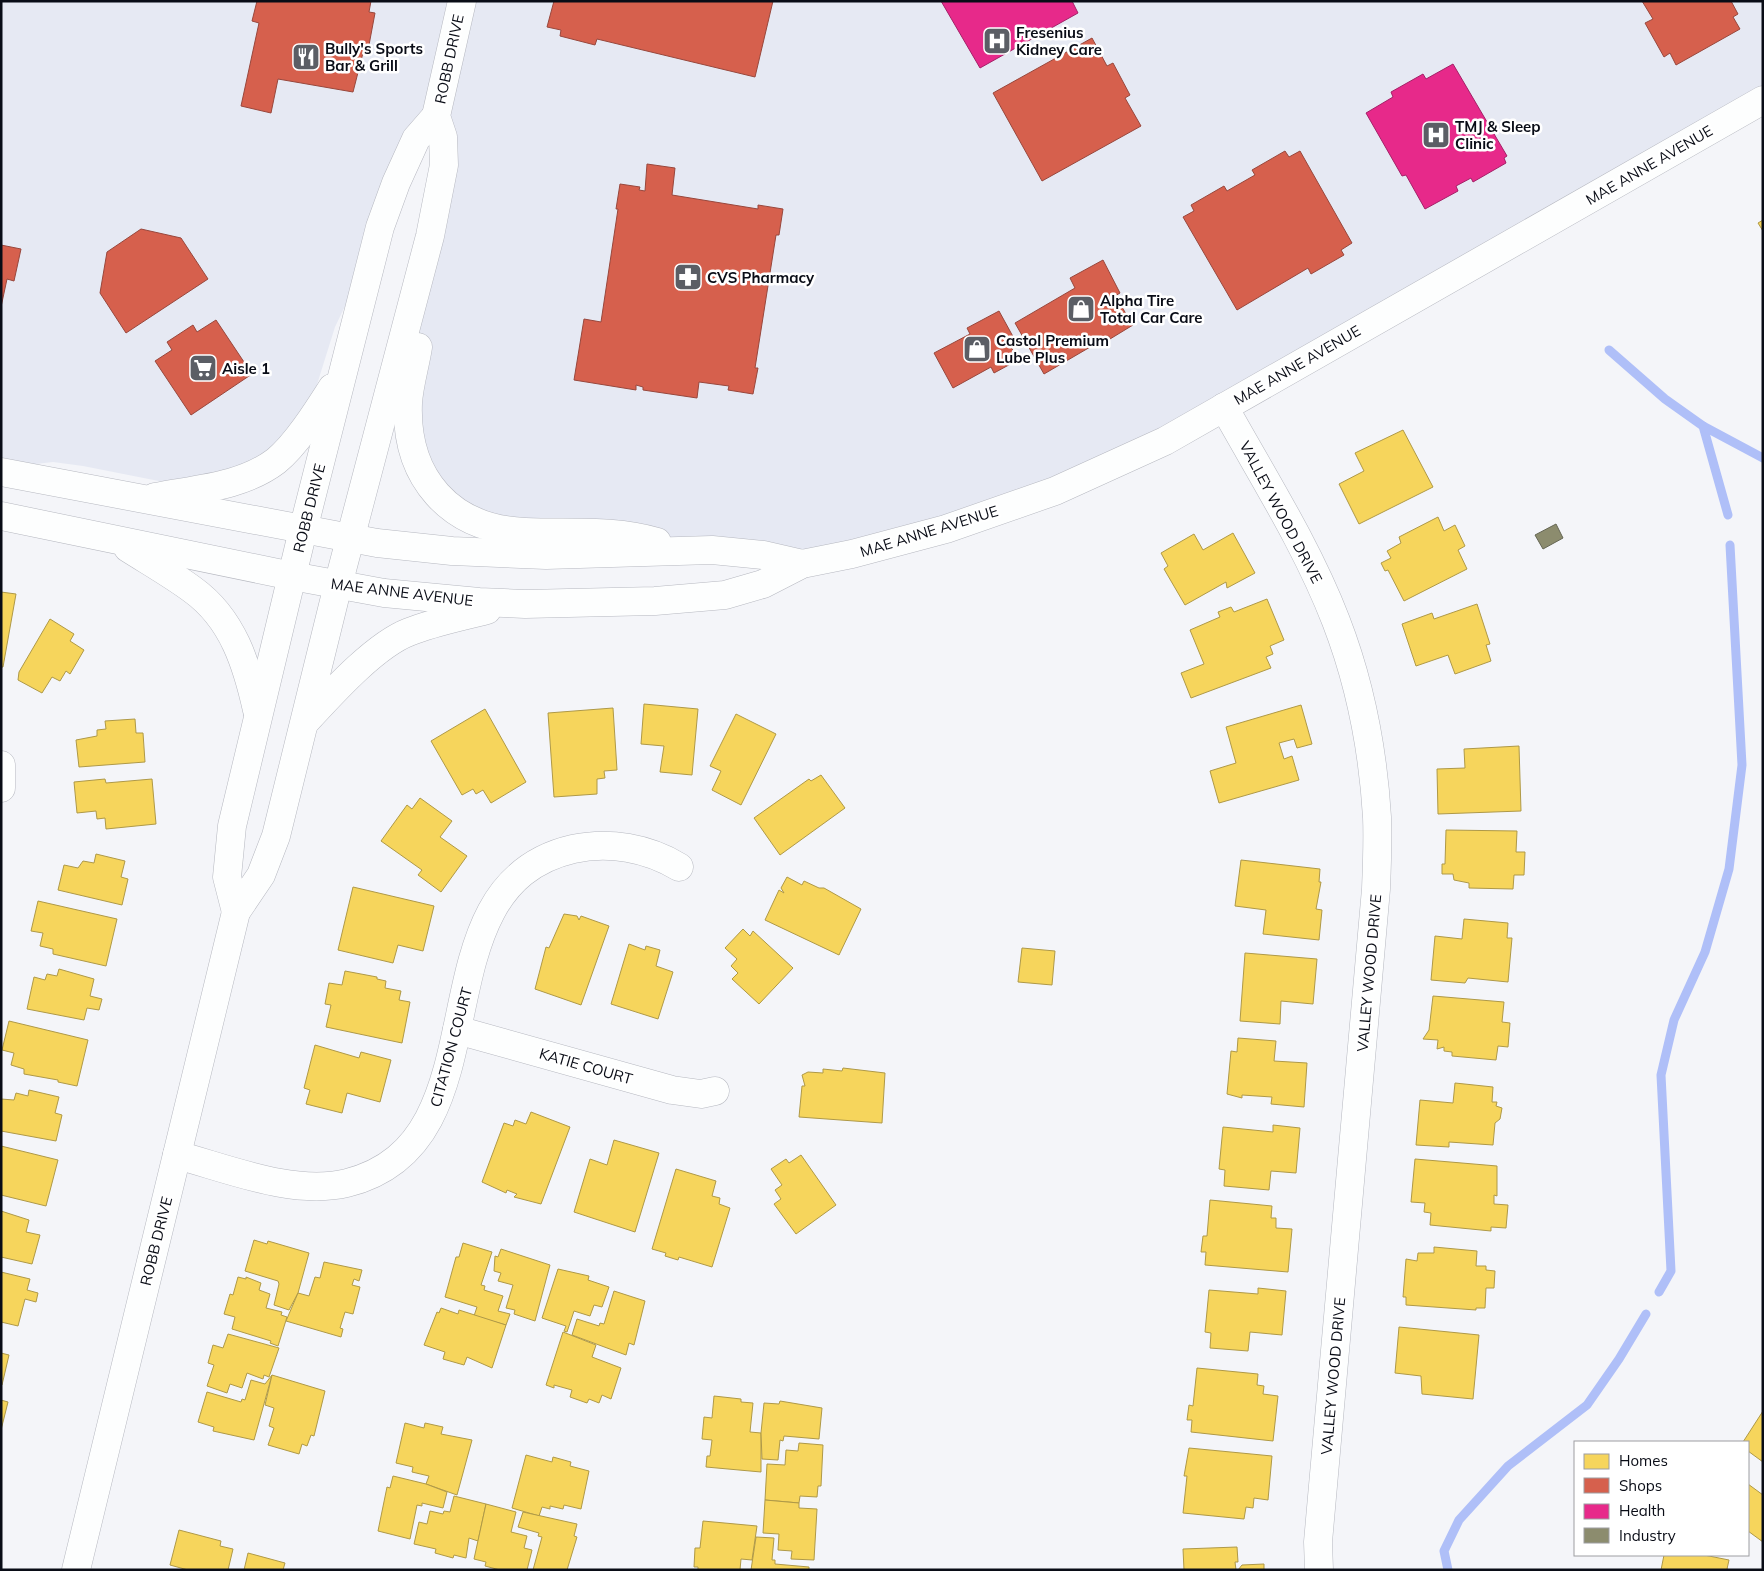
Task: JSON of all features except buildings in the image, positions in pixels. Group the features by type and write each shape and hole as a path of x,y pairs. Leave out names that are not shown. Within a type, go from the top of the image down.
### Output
{"main road":[{"name":"ROBB DRIVE","path":"236,912 227,877 229,843 303,530 385,212 416,140 436,116 462,1"},
{"name":"MAE ANNE AVENUE","path":"1,516 338,585 431,598 512,603 618,602 725,595 763,584 802,564 902,542 1046,494 1149,448 1763,100"},
{"name":"ROBB DRIVE","path":"76,1570 236,912 262,875 276,836 338,585 430,236 444,165 444,137 436,116"},
{"path":"415,294 420,324 408,403 411,446 424,478 444,502 468,519 507,530 612,533 646,539 685,550"},
{"path":"139,500 224,484 261,471 285,451 312,418 344,370"},
{"name":"VALLEY WOOD DRIVE","path":"1224,407 1309,558 1336,622 1358,690 1370,756 1377,818 1376,899 1318,1542 1319,1570"},
{"name":"MAE ANNE AVENUE","path":"1,472 350,539 442,550 546,555 685,550 740,552 802,564"},
{"path":"119,541 194,590 223,620 241,653 258,716"},
{"path":"304,723 332,692 382,647 408,632 512,603"},
{"path":"1,765 1,788"},
{"name":"CITATION COURT","path":"177,1155 269,1180 306,1187 334,1186 364,1178 401,1156 425,1128 439,1098 484,925 501,895 532,866 568,850 596,845 644,851 657,855 679,867"},
{"name":"KATIE COURT","path":"458,1030 672,1090 701,1094 715,1091"}],"shaded area":[{"path":"1,1 1763,1 1763,100 1165,441 852,554 507,530 424,478 419,339 436,116 335,327 314,394 274,461 179,485 53,462 1,468"}],"waterway":[{"path":"1609,350 1665,399 1703,426 1728,515"},
{"path":"1703,426 1763,458"},
{"path":"1659,1292 1671,1271 1661,1075 1674,1020 1705,952 1729,869 1742,765 1730,545"},
{"path":"1448,1570 1444,1551 1459,1520 1508,1466 1587,1405 1619,1359 1646,1314"}],"place":[{"name":"Fresenius Kidney Care","path":"997,41"},
{"name":"Bully's Sports Bar & Grill","path":"306,57"},
{"name":"TMJ & Sleep Clinic","path":"1436,135"},
{"name":"CVS Pharmacy","path":"688,277"},
{"name":"Alpha Tire Total Car Care","path":"1081,309"},
{"name":"Castol Premium Lube Plus","path":"977,349"},
{"name":"Aisle 1","path":"203,368"}]}
